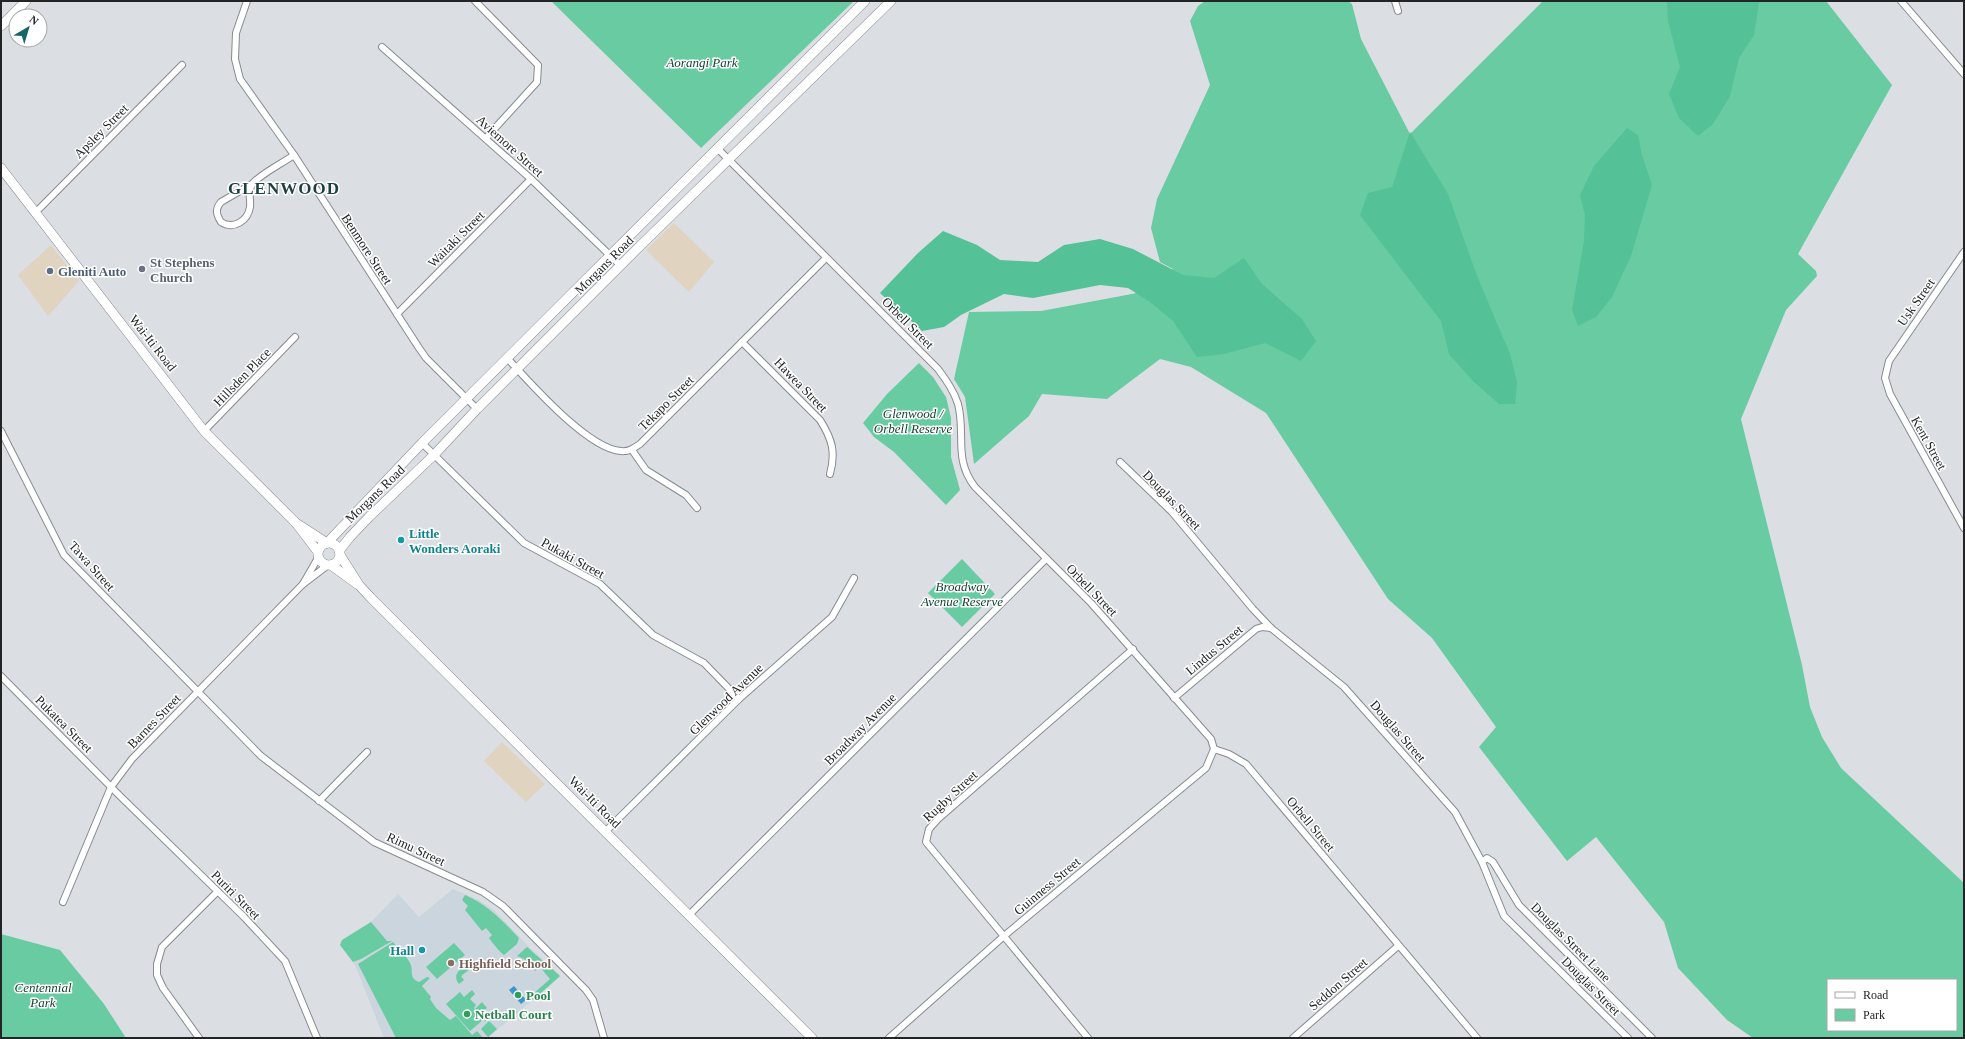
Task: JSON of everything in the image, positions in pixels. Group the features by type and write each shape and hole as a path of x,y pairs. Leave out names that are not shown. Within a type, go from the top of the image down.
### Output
{"street":[{"path":"1,26 26,1"},
{"name":"Benmore Street","path":"247,1 236,34 236,59 240,79 294,155 426,358 477,409"},
{"path":"475,1 538,65 538,82 486,138"},
{"name":"Morgans Road","path":"327,543 422,443 468,399 812,52 865,1"},
{"name":"Morgans Road","path":"340,553 355,532 434,455 477,409 824,65 891,1"},
{"path":"1395,1 1398,11"},
{"path":"1901,1 1964,74"},
{"name":"Aviemore Street","path":"382,47 531,179 621,266"},
{"path":"812,52 824,65"},
{"name":"Apsley Street","path":"36,212 182,65"},
{"name":"Orbell Street","path":"717,148 919,350 946,380 958,404 962,457 964,469 969,479 1046,559 1091,603 1133,649 1174,698 1212,739 1214,749 1229,754 1246,764 1398,946 1478,1038"},
{"path":"252,184 249,194 250,208 241,222 230,226 221,222 216,212 217,206 221,202 252,184 294,155"},
{"name":"Wai-Iti Road","path":"1,168 204,431 296,523 318,555"},
{"name":"Waitaki Street","path":"397,314 531,179"},
{"name":"Usk Street","path":"1887,365 1964,252"},
{"name":"Tekapo Street","path":"632,450 640,444 826,258"},
{"name":"Hillsden Place","path":"204,431 296,337"},
{"name":"Hawea Street","path":"742,342 820,420 829,435 833,450 834,458 830,474"},
{"path":"508,359 571,422 590,437 614,450 632,450 646,470 686,495 697,508"},
{"name":"Kent Street","path":"1887,365 1885,378 1890,394 1964,528"},
{"name":"Tawa Street","path":"1,431 64,555 197,692"},
{"name":"Pukaki Street","path":"422,443 524,543 600,584 653,636 704,663 739,699"},
{"name":"Douglas Street","path":"1120,462 1172,512 1253,609 1271,628 1344,687 1454,812 1482,862 1504,916 1628,1038"},
{"name":"Wai-Iti Road","path":"296,523 327,543"},
{"path":"327,543 335,545 340,553 337,562 329,565 322,563 318,555 320,546 327,543"},
{"name":"Wai-Iti Road","path":"340,553 359,585"},
{"name":"Barnes Street","path":"303,584 318,555"},
{"name":"Broadway Avenue","path":"689,914 1046,559"},
{"name":"Wai-Iti Road","path":"329,565 359,585 812,1038"},
{"name":"Barnes Street","path":"62,902 112,787 132,759 303,584 329,565"},
{"name":"Glenwood Avenue","path":"606,831 739,699 832,617 854,578"},
{"name":"Lindus Street","path":"1174,698 1256,629 1271,628"},
{"name":"Rugby Street","path":"1088,1038 926,842 929,829 938,819 1133,649"},
{"name":"Pukatea Street","path":"1,676 112,787"},
{"name":"Rimu Street","path":"197,692 261,756 374,842 483,892 503,906 586,990 593,1000 604,1038"},
{"name":"Guinness Street","path":"889,1038 1004,936 1206,768 1214,749"},
{"path":"319,800 367,752"},
{"name":"Puriri Street","path":"112,787 285,961 317,1038"},
{"name":"Douglas Street Lane","path":"1482,862 1487,858 1493,862 1519,905 1652,1038"},
{"path":"198,1038 163,988 157,975 157,964 162,947 218,892"},
{"name":"Seddon Street","path":"1293,1038 1398,946"}],"shaded area":[{"path":"674,223 714,262 689,292 646,250"},
{"path":"51,245 79,281 48,316 18,275"},
{"path":"502,742 545,784 526,802 484,761"},
{"name":"Highfield School","path":"453,889 479,900 494,910 529,947 561,976 488,1038 384,1038 355,965 340,945 342,940 371,922 398,894 419,917"}],"green space":[{"name":"Aorangi Park","path":"551,1 854,1 701,148"},
{"path":"1205,1 1348,1 1352,4 1361,39 1410,134 1543,1 1826,1 1892,85 1798,254 1816,271 1817,276 1786,310 1741,419 1802,665 1810,707 1822,737 1841,768 1964,883 1964,1038 1753,1038 1727,1020 1678,968 1664,922 1596,837 1567,861 1479,747 1496,727 1432,638 1388,599 1266,413 1191,367 1160,359 1107,399 1042,394 1029,416 974,464 965,397 954,379 969,312 1041,311 1153,290 1173,269 1160,262 1151,228 1157,199 1210,85 1190,21 1198,6"},
{"path":"1667,1 1759,2 1754,35 1739,58 1730,96 1713,124 1698,136 1679,118 1669,94 1680,67 1668,21"},
{"path":"1627,128 1638,135 1642,155 1652,185 1631,256 1612,297 1596,317 1578,326 1572,310 1584,241 1585,215 1580,195 1594,166"},
{"path":"1410,132 1448,194 1477,276 1510,354 1517,382 1515,404 1499,404 1473,381 1449,354 1441,321 1360,215 1368,193 1392,187"},
{"path":"943,231 977,245 1000,260 1038,262 1064,245 1100,239 1133,249 1183,275 1214,278 1244,258 1262,284 1302,319 1316,341 1301,361 1265,343 1224,354 1197,357 1173,321 1150,302 1128,288 1100,285 1033,298 1004,294 961,315 944,327 922,331 880,293 918,253"},
{"name":"Glenwood / Orbell Reserve","path":"919,363 933,377 946,397 951,418 951,457 960,490 946,505 894,452 874,437 863,423 887,394"},
{"name":"Broadway Avenue Reserve","path":"962,559 995,594 962,627 928,593"},
{"path":"465,895 488,908 519,938 517,944 504,955 489,938 492,935 486,928 482,931 465,910 468,906 462,900"},
{"path":"371,922 387,941 392,941 353,962 340,945 342,940"},
{"name":"Centennial Park","path":"1,934 60,950 104,1004 126,1038 1,1038"},
{"path":"393,942 410,963 412,976 416,980 419,982 427,977 430,978 422,986 431,997 430,999 436,1008 450,1020 456,1016 472,1035 477,1031 483,1038 396,1038 358,964"},
{"path":"454,943 465,955 437,979 426,967"},
{"path":"527,947 560,976 533,1000 531,998 533,994 550,979 540,967 535,971 524,959 517,956"},
{"path":"465,967 470,969 461,976 464,980 459,984 456,976 460,970"},
{"name":"Netball Court","path":"472,990 475,994 470,999 476,1005 474,1008 475,1009 482,1002 487,1008 482,1012 487,1019 485,1021 483,1020 470,1031 446,1004 460,992 464,997"},
{"path":"489,1021 497,1029 488,1037 481,1029"}],"water":[{"name":"Pool","path":"514,986 526,1000 521,1004 509,990"}],"place":[{"name":"St Stephens Church","path":"142,269"},
{"name":"Gleniti Auto","path":"50,271"},
{"name":"Little Wonders Aoraki","path":"401,540"},
{"name":"Hall","path":"422,950"},
{"name":"Highfield School","path":"451,963"},
{"name":"Pool","path":"518,995"},
{"name":"Netball Court","path":"467,1014"}],"district":[{"name":"GLENWOOD","path":"284,188"}]}
